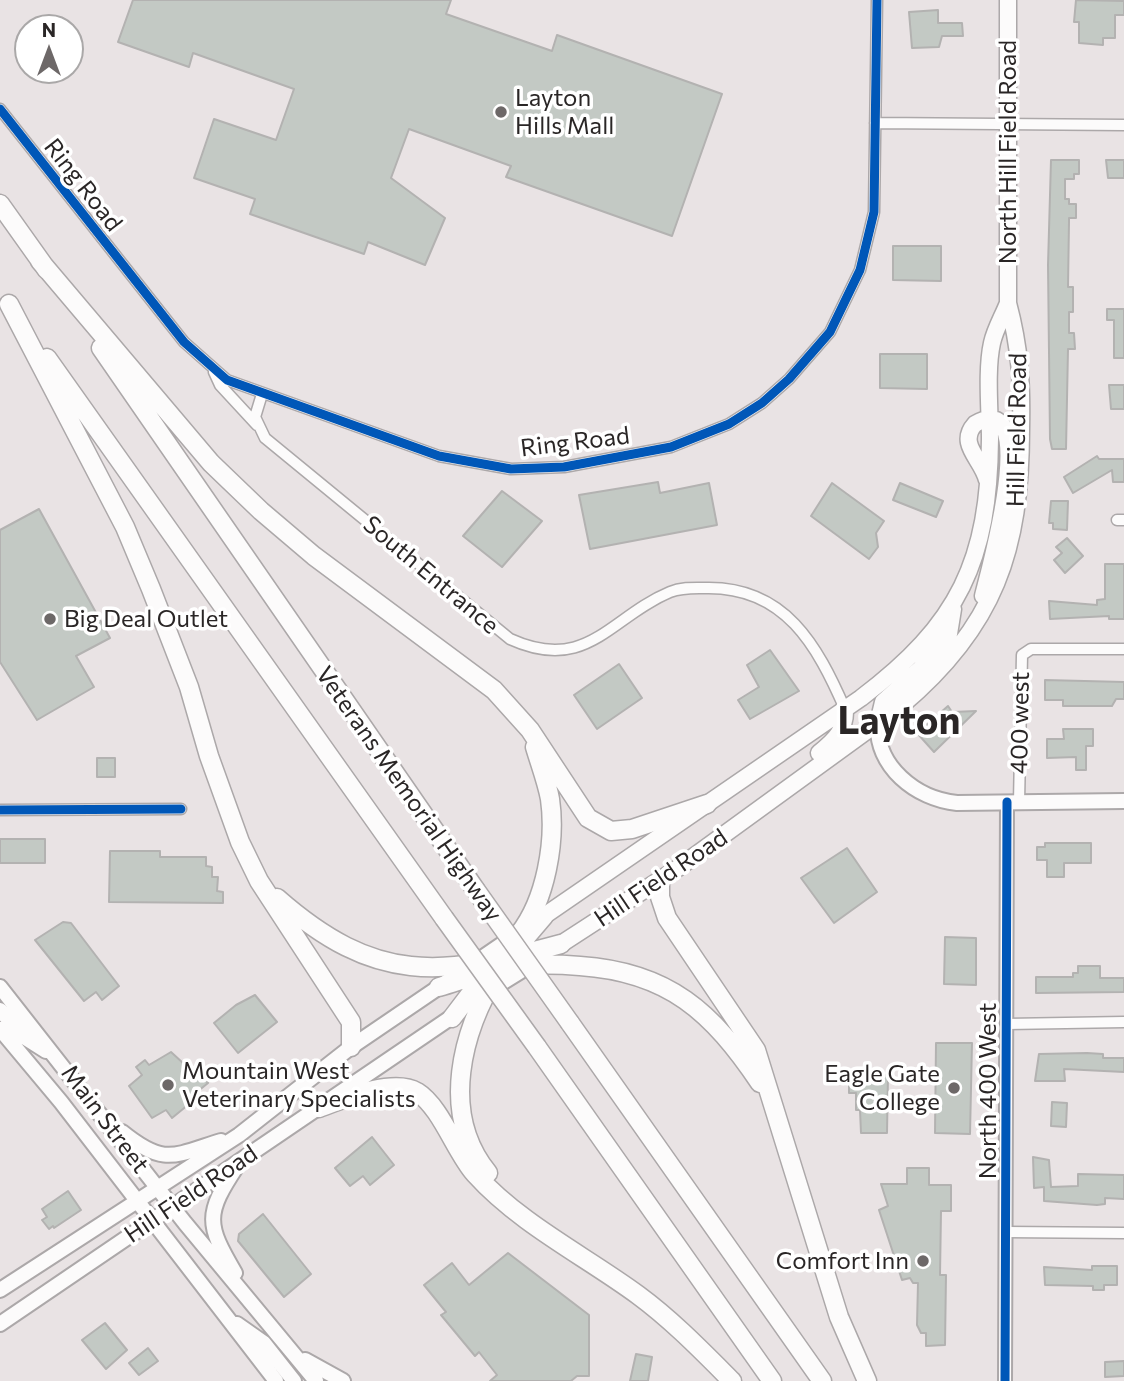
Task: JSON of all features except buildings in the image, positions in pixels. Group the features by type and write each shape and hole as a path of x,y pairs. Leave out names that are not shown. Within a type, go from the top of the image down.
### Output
{"highway":[{"name":"Veterans Memorial Highway","path":"0,204 475,889 822,1381"},
{"path":"40,261 211,463 231,482 314,556 494,690 530,730 588,818 611,831 632,829 707,804"},
{"name":"Veterans Memorial Highway","path":"5,298 772,1381"},
{"path":"5,298 125,527 189,687 209,756 240,842 258,881 351,1022 351,1047"},
{"path":"521,1214 483,1167 462,1122 458,1082 464,1057 498,966 522,930 540,890 551,832 550,798 530,730"},
{"path":"258,881 308,925 363,955 393,965 427,969 530,965 613,969 669,989 710,1019 738,1050 768,1094"},
{"path":"660,881 661,902 667,918 755,1049 839,1317 867,1381"},
{"path":"452,1018 544,916"},
{"path":"439,987 561,944"},
{"path":"319,1108 384,1089 401,1087 416,1092 429,1104 475,1174 521,1214 638,1296 693,1341 732,1381"}],"main road":[{"name":"North Hill Field Road","path":"1008,0 1008,303"},
{"name":"Hill Field Road","path":"0,1290 239,1135 351,1047 845,709 915,654 955,600 979,546 989,492 992,343 1008,303"},
{"name":"Hill Field Road","path":"0,1324 488,992 660,881 878,725 938,673 976,622 994,589 1007,555 1019,499 1019,344 1008,303"},
{"path":"976,622 1002,524 1007,488 1007,435 1000,424 990,420 975,424 967,437 969,449 983,468 989,492"},
{"path":"955,600 949,634 920,669 883,702 878,725 881,750 897,772 919,791 952,802 1124,801"},
{"path":"740,824 778,783 834,741 844,724 845,709"},
{"name":"Main Street","path":"0,987 173,1207 250,1297 316,1381"},
{"path":"0,1010 24,1037 57,1057"},
{"name":"Main Street","path":"0,1029 15,1044 276,1381"},
{"path":"0,1035 15,1044"},
{"path":"104,1118 144,1150 160,1156 181,1154 239,1135"},
{"path":"241,1159 215,1201 211,1225 219,1246 250,1297"},
{"path":"222,1312 264,1343 294,1381"},
{"path":"292,1351 316,1368 343,1381"}],"street":[{"name":"Ring Road","path":"0,108 184,342 214,372 262,394 439,457 510,469 556,468 671,447 711,433 756,407 783,385 813,355 840,316 860,270 876,193 877,0"},
{"path":"875,123 1124,125"},
{"name":"South Entrance","path":"214,372 220,385 271,443 510,639 533,647 580,646 602,637 672,591 713,588 740,590 774,605 793,620 827,673 845,709"},
{"path":"257,425 256,413 262,394"},
{"name":"400 west","path":"1013,802 1021,655 1031,649 1124,649"},
{"name":"North 400 West","path":"1005,1381 1007,1024 1013,802"},
{"path":"0,810 181,809"},
{"path":"1007,1024 1124,1022"},
{"path":"1006,1232 1124,1233"}],"cycle path":[{"path":"0,109 184,342 227,380 439,456 511,469 564,467 671,447 729,424 762,403 789,379 830,332 860,270 874,212 877,0"},
{"path":"1005,1381 1007,802"},
{"path":"0,810 181,809"}],"place":[{"name":"Layton Hills Mall","path":"501,112"},
{"name":"Big Deal Outlet","path":"50,619"},
{"name":"Mountain West Veterinary Specialists","path":"168,1085"},
{"name":"Eagle Gate College","path":"954,1088"},
{"name":"Comfort Inn","path":"923,1261"}],"district":[{"name":"Layton","path":"899,721"}]}
